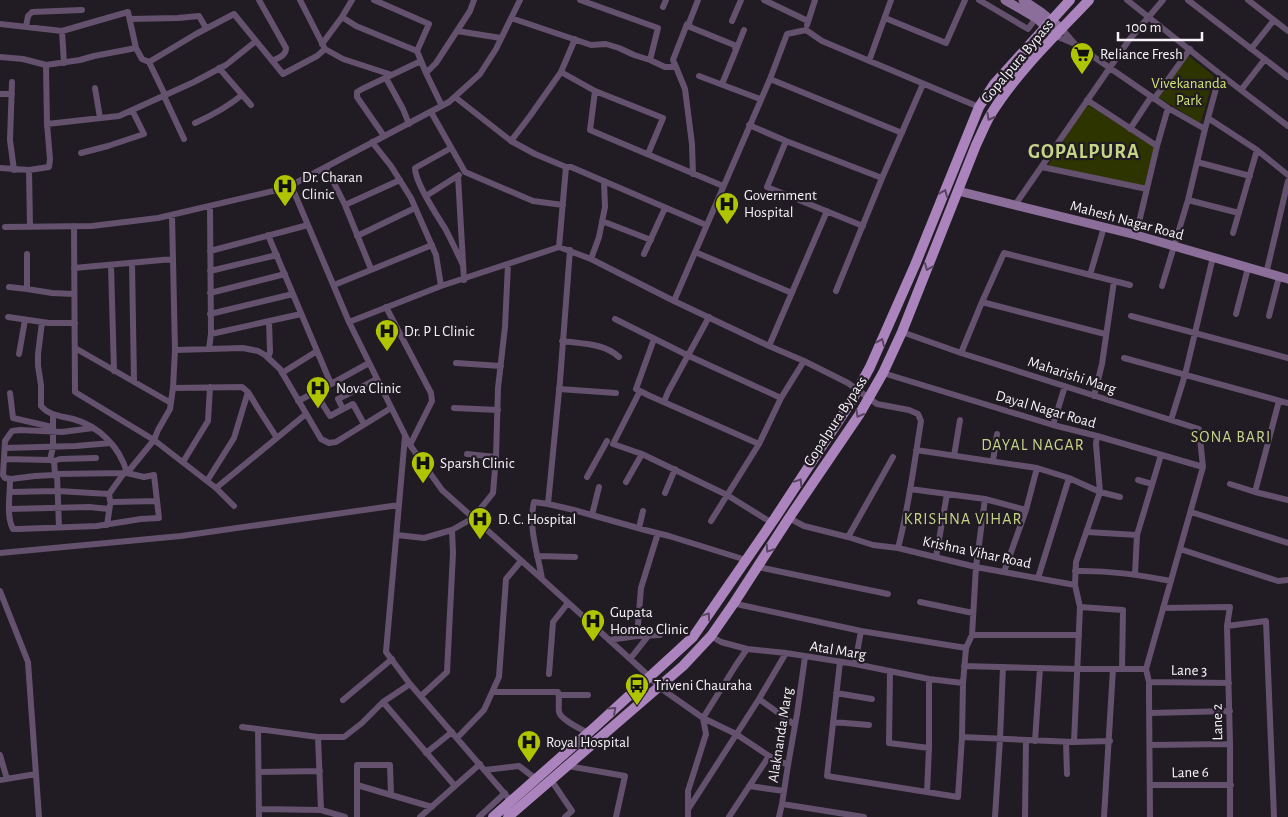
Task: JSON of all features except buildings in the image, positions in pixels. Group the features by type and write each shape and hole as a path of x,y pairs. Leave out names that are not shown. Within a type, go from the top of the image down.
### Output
{"main road":[{"name":"Gopalpura Bypass","path":"1070,0 994,84 979,107 915,265 870,367 851,402 772,523 693,637 536,779 508,797 510,814 683,666 711,636 859,415 883,373 902,332 976,145 990,116 1009,89 1089,0"},
{"path":"493,817 510,814"}],"street":[{"path":"259,0 286,48 285,54 272,61"},
{"path":"300,0 324,47 343,59 389,76 409,124"},
{"path":"149,62 206,28 234,14 283,74 317,56 352,0"},
{"path":"374,0 429,24 417,51 442,106"},
{"path":"426,72 436,63 470,11 474,0"},
{"path":"5,227 92,226 158,218 286,188 449,102 480,74 502,38 520,0"},
{"path":"580,0 658,28 650,60"},
{"path":"663,7 666,0"},
{"path":"698,0 689,23 690,27 734,45 736,50"},
{"path":"732,21 741,0"},
{"path":"764,0 808,22"},
{"path":"806,30 815,0"},
{"path":"869,61 891,0"},
{"path":"885,18 946,43 965,0"},
{"path":"979,0 1028,29 1036,18"},
{"path":"1005,0 1048,23"},
{"path":"1023,0 1032,3 1048,23 1074,44 1152,98 1204,129"},
{"path":"1127,0 1288,126"},
{"path":"1015,205 1129,40 1163,0"},
{"path":"1188,0 1288,77"},
{"path":"1248,0 1257,2 1274,20 1288,31"},
{"path":"26,27 28,16 32,12 82,10"},
{"path":"0,24 62,31 128,12 136,48 142,59 149,62 184,139"},
{"path":"130,19 199,16 206,28"},
{"path":"342,18 356,26 417,51"},
{"path":"511,18 591,45 606,44 619,48 664,67 676,67"},
{"path":"1251,49 1274,20"},
{"path":"687,24 673,60 685,89 692,144 693,174"},
{"path":"722,84 744,30"},
{"path":"674,301 770,79 787,34 806,30 822,41 979,107"},
{"path":"62,31 64,63"},
{"path":"457,31 502,38"},
{"path":"511,141 561,72 575,39"},
{"path":"47,124 119,116 226,65 256,41"},
{"path":"0,57 23,59 46,65 136,48"},
{"path":"1130,129 1190,49"},
{"path":"1241,90 1265,59"},
{"path":"384,136 357,95 357,92 421,62"},
{"path":"0,168 29,170 49,167 46,65"},
{"path":"219,68 250,105"},
{"path":"561,72 595,91 663,118 648,154"},
{"path":"1162,286 1188,200 1204,129 1220,74"},
{"path":"699,76 760,99"},
{"path":"770,79 902,133"},
{"path":"12,82 10,140 14,170"},
{"path":"836,291 923,84"},
{"path":"95,88 100,118"},
{"path":"595,91 590,130 723,186"},
{"path":"0,94 12,94"},
{"path":"195,123 218,113 242,95"},
{"path":"455,97 511,141 535,154 566,167 571,166 706,225"},
{"path":"1086,100 1157,146"},
{"path":"1136,235 1168,108"},
{"path":"81,153 90,152 144,134 132,110"},
{"path":"431,112 464,172 533,201 563,205"},
{"path":"1208,118 1257,150 1288,175"},
{"path":"749,124 786,141 882,178"},
{"path":"786,141 767,187 863,226"},
{"path":"372,142 392,166 415,208 436,255 441,286"},
{"path":"451,148 415,168 415,175 451,240 463,266"},
{"path":"1233,233 1257,150"},
{"path":"1197,162 1250,176"},
{"path":"326,167 345,205 371,269"},
{"path":"559,247 566,167"},
{"path":"1042,167 1147,189"},
{"path":"29,170 30,227"},
{"path":"426,196 464,172"},
{"path":"458,176 463,266 461,280"},
{"path":"345,205 400,180"},
{"path":"591,259 599,237 605,207 604,181"},
{"path":"1266,274 1288,181"},
{"path":"291,185 349,322 369,364 410,444 442,490 659,686 703,718 736,734 769,756 788,765"},
{"name":"Mahesh Nagar Road","path":"958,191 1136,235 1283,278"},
{"path":"1188,200 1239,213"},
{"path":"209,349 210,206"},
{"path":"357,236 415,208"},
{"path":"644,254 665,208"},
{"path":"769,346 828,211"},
{"path":"107,525 111,502 109,494 154,440 170,409 175,350 172,215"},
{"path":"602,221 651,240"},
{"path":"210,250 308,225"},
{"path":"74,226 75,392 154,440 216,488 234,506"},
{"path":"1090,275 1104,227"},
{"path":"268,235 331,384"},
{"path":"334,285 432,245"},
{"path":"349,322 441,286 559,247 570,250 848,383 877,404 909,410 918,414 921,421 906,520 898,548"},
{"path":"548,504 570,250"},
{"path":"695,252 792,293"},
{"path":"961,353 1004,253 1130,285"},
{"path":"27,254 27,289"},
{"path":"210,271 277,255"},
{"path":"1172,420 1185,375 1213,257"},
{"path":"74,268 173,259"},
{"path":"132,262 134,381"},
{"path":"397,535 424,538 452,530 473,518 493,493 508,264"},
{"path":"111,265 114,372"},
{"path":"1236,314 1248,268"},
{"path":"210,293 285,274"},
{"path":"1269,316 1283,278"},
{"path":"1094,396 1102,364 1114,281"},
{"path":"9,287 74,294"},
{"path":"210,314 293,294"},
{"path":"982,302 1106,334"},
{"path":"386,307 431,393 432,401 410,444"},
{"path":"210,334 301,314"},
{"path":"1131,316 1288,358"},
{"path":"8,317 42,322 74,323"},
{"path":"664,402 709,317"},
{"path":"615,319 688,356 781,398"},
{"path":"19,354 25,320"},
{"path":"268,358 270,352 269,321"},
{"path":"42,322 38,354 41,385 40,404 42,409 53,415 75,419 97,430 117,451 125,466 126,473"},
{"name":"Maharishi Marg","path":"902,332 961,353 1199,429 1203,467"},
{"path":"654,339 636,389 759,444"},
{"path":"562,341 604,347 612,350 619,357"},
{"path":"75,348 171,403"},
{"path":"175,350 243,348 266,355 282,373 321,439 328,443 336,442 391,408"},
{"path":"282,373 317,351"},
{"path":"1124,358 1288,403"},
{"path":"711,521 759,444 781,398 804,361"},
{"path":"456,363 501,366"},
{"path":"298,401 369,364"},
{"name":"Dayal Nagar Road","path":"883,373 1053,425 1098,436 1203,467"},
{"path":"343,409 338,399 377,379"},
{"path":"1053,425 1065,386"},
{"path":"183,462 208,421 210,387"},
{"path":"173,388 242,387 248,392 278,438"},
{"path":"559,389 616,393"},
{"path":"587,477 607,441 640,391"},
{"path":"207,481 234,438 248,392"},
{"path":"315,392 330,416 353,404 364,424"},
{"path":"10,393 13,418 52,430"},
{"path":"1255,492 1279,401"},
{"path":"454,408 498,410"},
{"path":"216,488 306,414"},
{"path":"53,415 52,460 58,491 59,527"},
{"path":"954,456 960,420"},
{"path":"11,480 9,509 13,529 75,528 159,518 154,475 144,477 126,473 56,474 11,480 4,477 5,441 14,430 71,432 93,428"},
{"path":"405,434 386,652 410,684 508,797 479,817"},
{"path":"993,461 997,434"},
{"path":"1074,742 1080,607 1075,584 1075,571 1076,562 1100,492 1096,444 1098,436"},
{"path":"607,441 675,469 727,495 772,523"},
{"path":"5,448 111,443"},
{"path":"916,450 1037,468 1069,478 1100,492 1120,497"},
{"path":"467,454 496,456"},
{"path":"626,482 642,454"},
{"path":"1135,574 1137,535 1161,455"},
{"path":"848,537 893,457"},
{"path":"4,460 96,458"},
{"path":"1150,817 1150,713 1149,682 1146,669 1203,467"},
{"path":"1004,572 1026,510 1037,468"},
{"path":"665,493 675,469"},
{"path":"1038,578 1069,478"},
{"path":"1138,480 1152,484"},
{"path":"1230,484 1288,500"},
{"path":"592,515 599,487"},
{"path":"910,489 985,499 1026,510"},
{"path":"10,492 58,491 109,494"},
{"path":"936,557 947,494"},
{"path":"840,662 827,776 958,797 964,666 966,648 972,635 976,566 985,499"},
{"path":"111,502 157,501"},
{"path":"542,579 534,542 531,513 534,502 592,515 669,536 746,560"},
{"path":"0,553 182,536 399,505"},
{"path":"9,509 89,507 109,509"},
{"path":"639,528 643,511"},
{"path":"1190,512 1288,543"},
{"name":"Krishna Vihar Road","path":"789,518 804,526 873,545 898,548 1004,572 1075,584"},
{"path":"421,696 447,672 453,553 452,530"},
{"path":"1087,532 1137,535"},
{"path":"637,636 641,588 658,533"},
{"path":"1180,549 1278,581 1288,580"},
{"path":"537,556 575,557"},
{"path":"426,753 455,735 484,710 493,692 499,677 506,579 521,561"},
{"path":"758,566 888,594"},
{"path":"1075,571 1088,570 1135,574 1171,581"},
{"path":"0,591 28,662 39,817"},
{"path":"920,602 973,613"},
{"path":"549,674 553,622 568,603"},
{"path":"734,603 861,631 966,648"},
{"name":"Lane 2","path":"1163,608 1230,606 1227,626 1230,711 1230,817"},
{"path":"1080,607 1123,610 1122,669"},
{"path":"1227,626 1266,621 1274,817"},
{"path":"855,664 861,631"},
{"path":"630,659 649,635"},
{"path":"609,640 660,635"},
{"path":"972,635 1079,635"},
{"name":"Atal Marg","path":"711,636 721,642 747,649 855,664 963,684"},
{"path":"688,817 688,791 706,734 703,718 747,649"},
{"path":"688,809 759,699 786,653"},
{"name":"Alaknanda Marg","path":"778,817 782,804 805,657"},
{"path":"343,700 392,659"},
{"path":"964,666 1146,669"},
{"path":"995,817 1003,667"},
{"path":"1036,741 1040,668"},
{"path":"1104,817 1113,669"},
{"path":"890,672 889,743 930,748"},
{"path":"927,792 930,748 929,679"},
{"name":"Lane 3","path":"1149,682 1229,683"},
{"path":"242,727 318,738 344,737 384,702 410,684"},
{"path":"493,692 553,691 558,692 559,695 588,696"},
{"path":"836,693 872,699"},
{"path":"559,695 559,712 562,717 588,733"},
{"path":"759,699 795,725"},
{"path":"384,702 455,786"},
{"path":"1150,713 1230,711"},
{"path":"833,722 869,725"},
{"path":"258,729 259,817"},
{"path":"962,737 1066,742 1110,740"},
{"path":"318,738 321,810"},
{"path":"1025,817 1026,740"},
{"path":"1066,742 1067,774"},
{"path":"1150,745 1230,744"},
{"path":"0,755 4,780 36,774"},
{"path":"729,817 769,756"},
{"path":"420,817 480,764"},
{"path":"357,817 357,765 390,765 391,794"},
{"path":"485,770 519,766 536,779"},
{"path":"568,766 625,776 616,817"},
{"path":"259,772 320,771"},
{"path":"550,780 572,811 565,817"},
{"path":"357,785 432,807"},
{"name":"Lane 6","path":"1150,785 1231,785"},
{"path":"749,786 784,791"},
{"path":"782,804 864,817"},
{"path":"259,809 321,810 345,817"}],"green space":[{"name":"Vivekananda Park","path":"1189,56 1214,76 1200,123 1158,97"},
{"path":"1087,104 1154,147 1144,187 1048,165"}],"place":[{"name":"Reliance Fresh","path":"1082,75"},
{"name":"Dr. Charan Clinic","path":"285,207"},
{"name":"Government Hospital","path":"727,225"},
{"name":"Dr. P L Clinic","path":"387,352"},
{"name":"Nova Clinic","path":"318,409"},
{"name":"Sparsh Clinic","path":"423,484"},
{"name":"D. C. Hospital","path":"480,540"},
{"name":"Gupata Homeo Clinic","path":"593,642"},
{"name":"Triveni Chauraha","path":"637,706"},
{"name":"Royal Hospital","path":"529,763"}],"district":[{"name":"GOPALPURA","path":"1084,151"},
{"name":"SONA BARI","path":"1231,436"},
{"name":"DAYAL NAGAR","path":"1033,444"},
{"name":"KRISHNA VIHAR","path":"963,518"}]}
